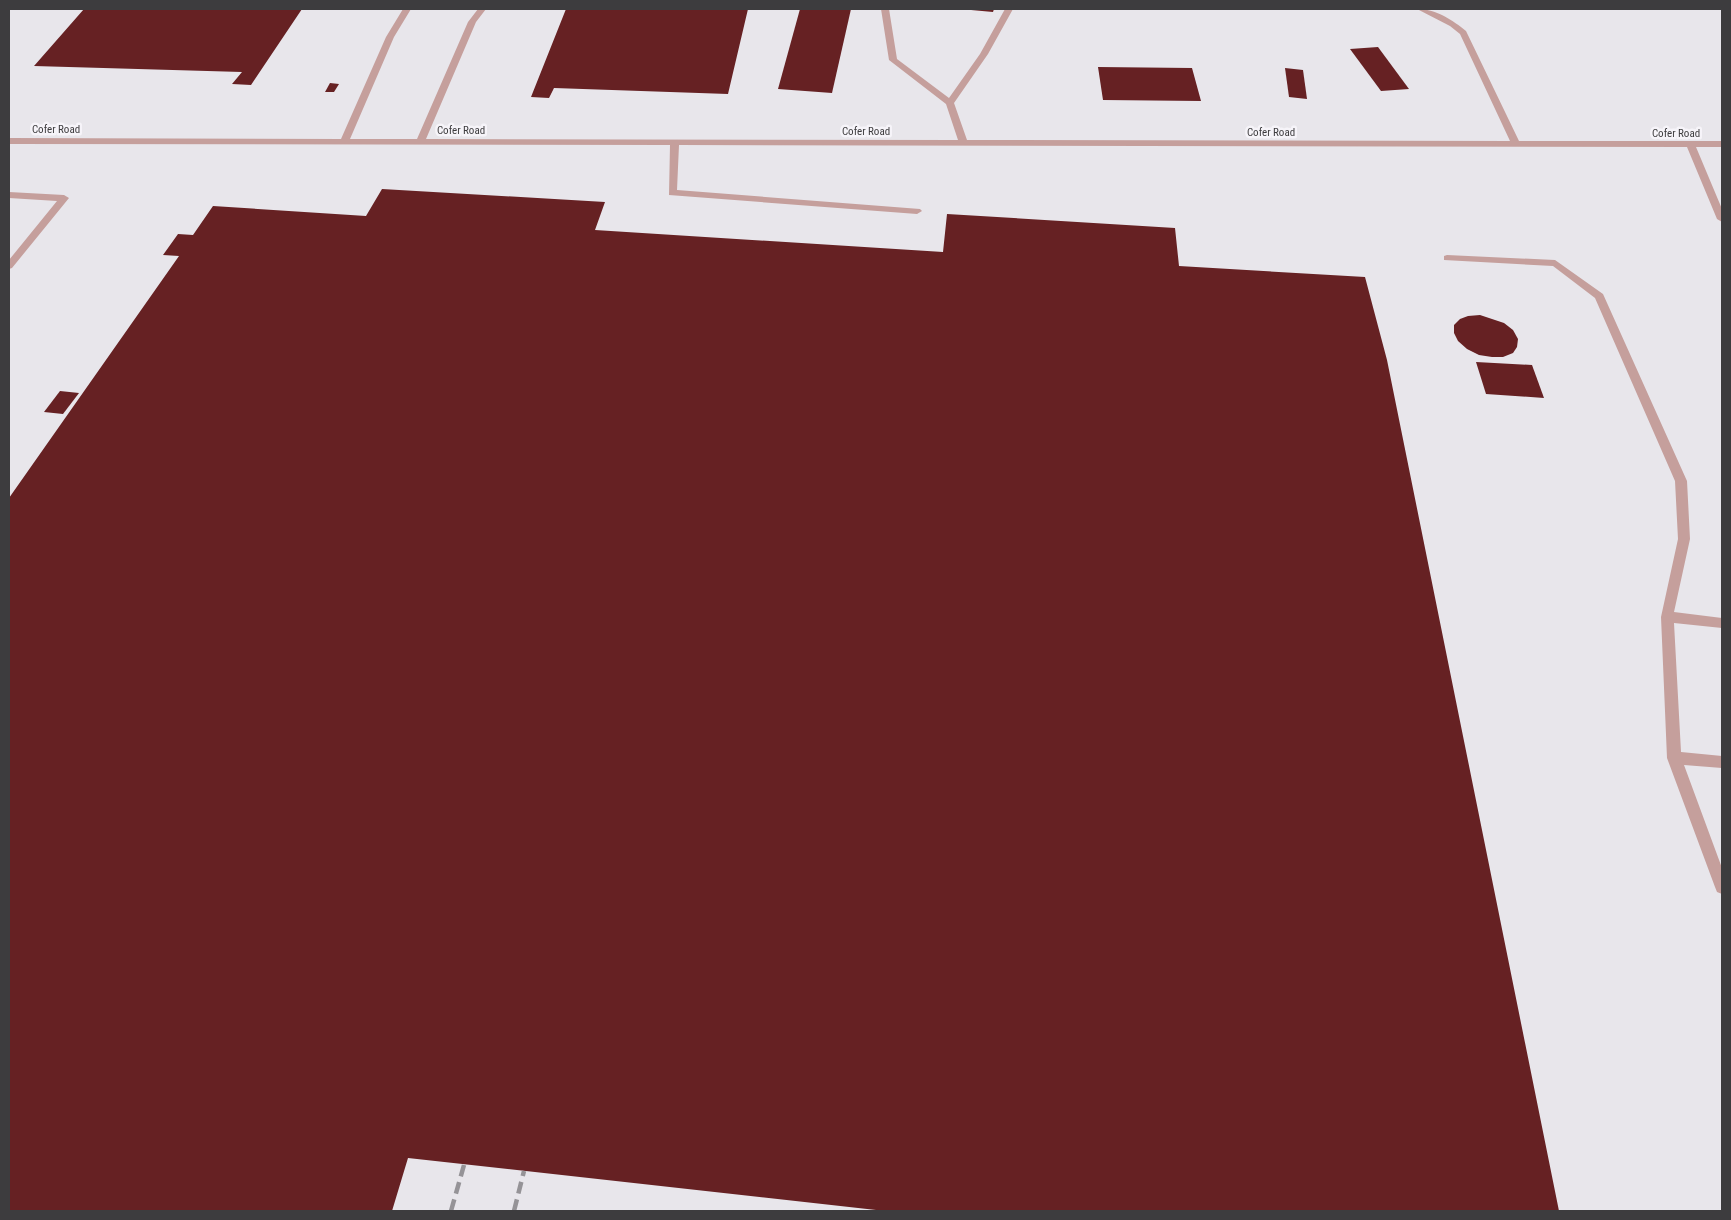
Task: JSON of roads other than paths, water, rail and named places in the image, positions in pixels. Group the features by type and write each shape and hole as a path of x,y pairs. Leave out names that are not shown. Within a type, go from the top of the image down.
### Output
{"street":[{"path":"345,141 390,37 407,9"},
{"path":"420,142 472,22 482,9"},
{"path":"885,9 893,60 950,103 963,142"},
{"path":"950,103 984,54 1009,9"},
{"path":"1421,9 1453,24 1464,34 1516,144"},
{"name":"Cofer Road","path":"11,143 345,141 1722,144"},
{"path":"675,142 672,193 916,211"},
{"path":"1690,144 1722,219"},
{"path":"9,195 64,198 9,266"},
{"path":"1447,258 1555,263 1598,296 1681,481 1684,539 1667,616 1674,758 1722,887"},
{"path":"1667,616 1722,623"},
{"path":"1674,758 1722,762"}],"railway":[{"path":"451,1211 464,1165"},
{"path":"514,1211 524,1171"}]}
